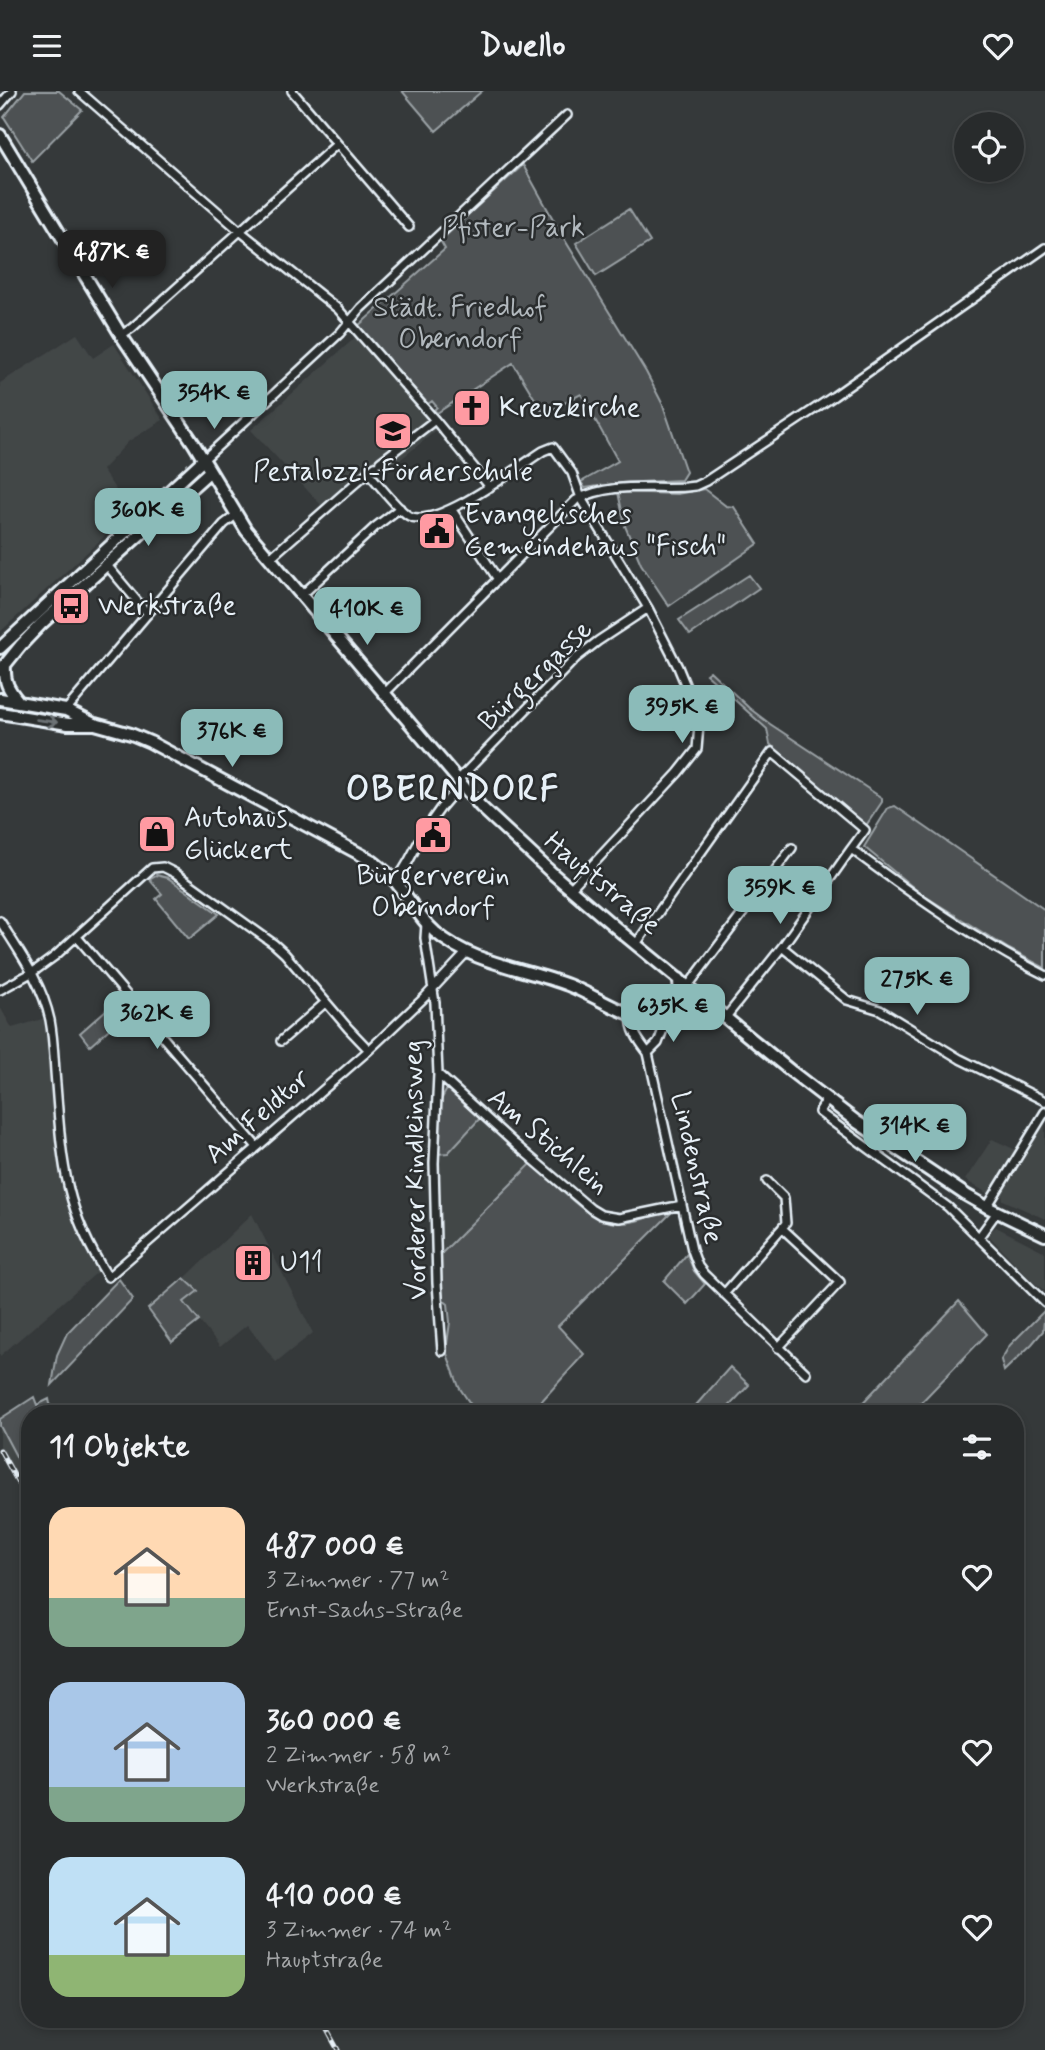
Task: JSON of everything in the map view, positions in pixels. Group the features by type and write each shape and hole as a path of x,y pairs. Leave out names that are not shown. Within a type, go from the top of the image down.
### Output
{"main road":[{"name":"Hauptstraße","path":"0,135 121,335 249,535 505,831 636,944 827,1099 941,1179 992,1210 1045,1235"},
{"path":"0,648 203,460"},
{"path":"19,702 6,685 3,668 21,645 210,471"},
{"path":"0,699 66,710 95,724 150,742 363,855 395,881 436,933 467,952 511,969 567,985 652,1020 703,1007 715,1008"},
{"path":"0,713 68,724 95,724"},
{"path":"668,1018 680,999 684,982"}],"street":[{"path":"0,105 12,91"},
{"path":"79,91 240,231 338,309 435,419 490,487"},
{"path":"292,91 410,227"},
{"path":"203,460 350,321 360,308 567,115"},
{"path":"121,335 337,143"},
{"path":"385,693 566,509 581,498 615,487 695,487 834,396 1045,248"},
{"path":"270,558 368,472 435,419"},
{"path":"368,472 400,508 409,516 419,518 452,510 553,447 572,473 581,498 648,608 678,667 699,725 696,749 678,773 570,889"},
{"path":"302,595 375,527 400,508"},
{"path":"452,510 497,578"},
{"path":"66,710 224,524 236,515"},
{"path":"106,564 148,614"},
{"name":"Bürgergasse","path":"460,782 576,659 648,608"},
{"path":"636,944 772,752 865,830 782,947 726,1017"},
{"path":"395,881 404,871 436,814 460,782"},
{"path":"684,982 792,848"},
{"path":"851,849 962,927 1045,975"},
{"path":"0,991 33,972 77,937 152,868 163,867 274,944 369,1050"},
{"path":"0,921 33,972"},
{"path":"426,923 425,938 433,988"},
{"path":"77,937 257,1147"},
{"path":"782,947 847,1000 880,1010 960,1059 1045,1101"},
{"name":"Am Feldtor","path":"33,972 50,1020 63,1160 70,1196 85,1238 108,1277 369,1050 467,952"},
{"name":"Vorderer Kindleinsweg","path":"433,988 438,1074 434,1163 437,1283 442,1351"},
{"path":"281,1041 326,1002"},
{"name":"Lindenstraße","path":"632,1013 631,1020 637,1038 648,1053 692,1251 698,1266 806,1373"},
{"path":"648,1053 658,1043 668,1018"},
{"name":"Am Stichlein","path":"438,1074 584,1204 601,1215 619,1218 682,1205"},
{"path":"827,1099 818,1112 938,1199 1045,1303"},
{"path":"979,1237 1045,1112"},
{"path":"724,1294 786,1223 784,1198 767,1181"},
{"path":"778,1348 840,1282 782,1228"}],"shaded area":[{"path":"77,334 93,358 114,344 163,420 129,441 102,470 116,490 102,504 119,523 0,632 0,383"},
{"path":"357,336 438,429 390,468 379,456 322,506 251,430"},
{"path":"0,1007 12,1028 49,1017 66,1182 101,1269 0,1356"},
{"path":"482,1116 532,1163 441,1254 438,1154 448,1153"},
{"path":"1045,1123 1045,1219 1003,1200 1002,1194"},
{"path":"992,1139 1016,1150 989,1194 965,1180"},
{"path":"252,1214 313,1333 276,1362 247,1325 220,1347 184,1302 197,1291 185,1278"},
{"path":"996,1227 1045,1252 1045,1291 990,1237 990,1232"},
{"path":"0,1426 21,1465 21,1493 0,1455"}],"green space":[{"path":"25,91 59,91 82,110 32,161 4,117"},
{"path":"402,91 482,91 436,131"},
{"path":"523,165 663,405 686,472 681,480 585,488 581,482 618,461 581,394 544,414 513,363 437,413 434,410 437,407 432,401 428,404 358,326 445,249 440,240"},
{"path":"629,209 650,242 596,276 576,243"},
{"path":"704,489 726,506 734,507 758,544 669,606 641,564 625,526 618,492 677,494"},
{"path":"749,575 759,588 690,635 679,620"},
{"path":"710,671 770,724 882,798 865,827 782,757 770,744 767,729 706,674"},
{"path":"895,806 1045,910 1045,968 1009,949 920,893 864,847 888,808"},
{"path":"156,875 168,878 219,914 189,939 156,899 162,894 149,879"},
{"path":"115,1002 126,1014 90,1046 80,1033"},
{"path":"447,1089 451,1089 482,1116 448,1153 438,1154 441,1100"},
{"path":"532,1163 582,1208 605,1221 623,1223 670,1211 671,1213 558,1326 584,1354 538,1405 471,1405 459,1387 446,1351 450,1322 448,1304 442,1299 439,1283 441,1254"},
{"path":"687,1254 694,1271 705,1284 687,1304 664,1281"},
{"path":"184,1278 198,1291 184,1302 199,1321 172,1342 148,1309"},
{"path":"119,1279 133,1299 52,1385 57,1355 67,1333"},
{"path":"959,1301 987,1334 919,1405 861,1405"},
{"path":"1045,1310 1043,1331 1004,1371 1001,1360 1010,1345"},
{"path":"730,1367 749,1385 730,1405 696,1405"},
{"path":"34,1397 37,1405 22,1405"},
{"path":"49,1399 50,1405 37,1405"},
{"path":"21,1405 21,1466 0,1426 0,1419"}],"railway":[{"path":"0,1450 21,1488"},
{"path":"326,2028 338,2050"}],"place":[{"name":"Kreuzkirche","path":"472,408"},
{"name":"Pestalozzi-Förderschule","path":"393,431"},
{"name":"Evangelisches Gemeindehaus \"Fisch\"","path":"437,531"},
{"name":"Werkstraße","path":"71,606"},
{"name":"Autohaus Glückert","path":"157,834"},
{"name":"Bürgerverein Oberndorf","path":"433,835"},
{"name":"U11","path":"253,1263"}],"district":[{"name":"OBERNDORF","path":"453,790"}],"park label":[{"name":"Pfister-Park","path":"513,228"},
{"name":"Städt. Friedhof Oberndorf","path":"460,324"}]}
